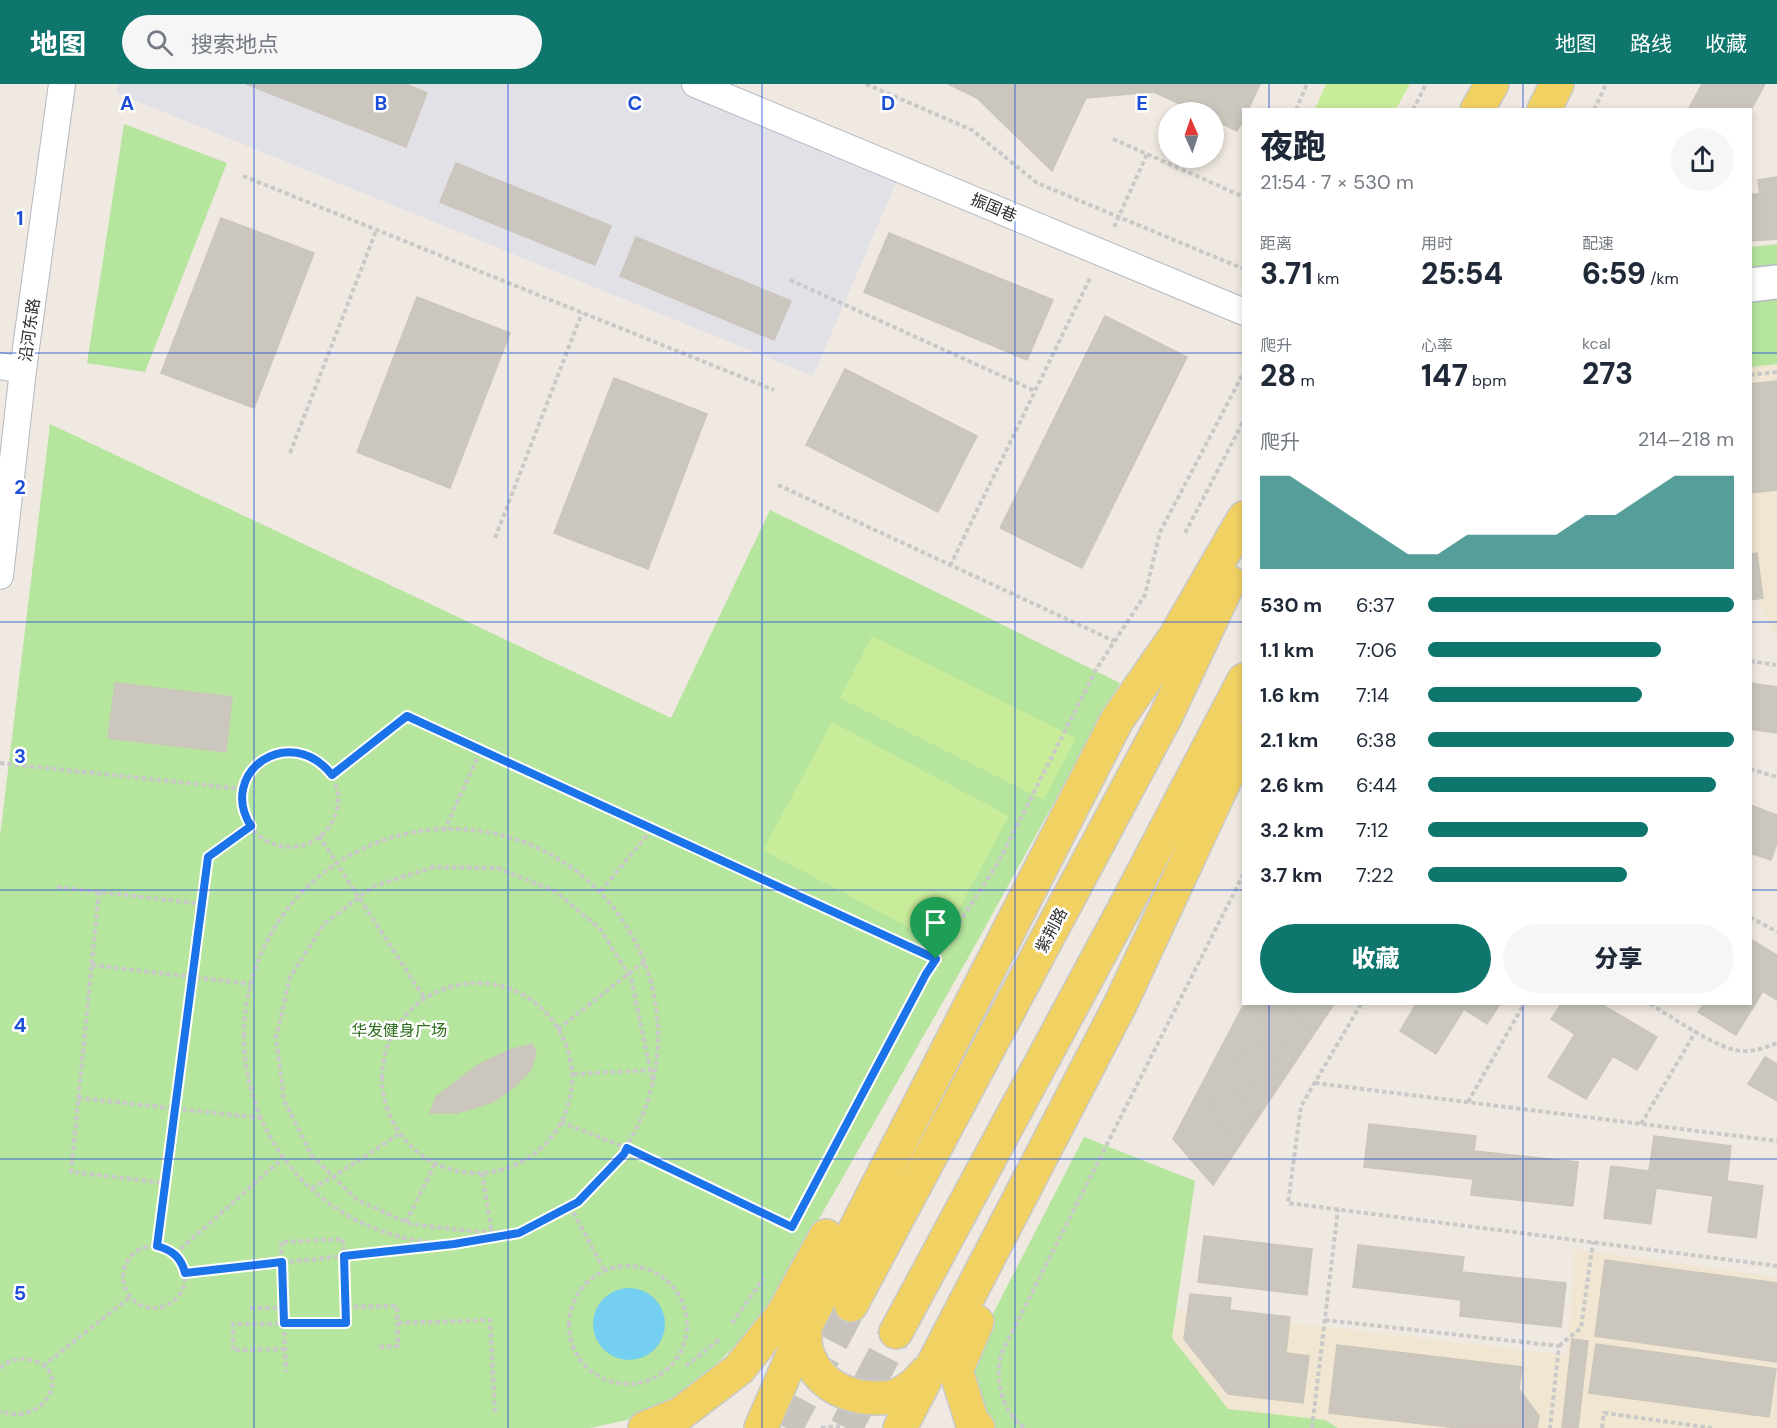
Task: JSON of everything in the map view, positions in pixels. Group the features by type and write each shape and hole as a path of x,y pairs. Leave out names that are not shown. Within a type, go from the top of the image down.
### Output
{"main road":[{"path":"1478,108 1492,84"},
{"path":"1545,108 1557,84"},
{"path":"761,1428 805,1327 1117,720 1175,637 1242,521"},
{"name":"紫荆路","path":"851,1305 1166,716 1242,555"},
{"path":"896,1332 1124,911 1242,684"},
{"path":"900,1428 1119,1005 1242,744"},
{"path":"978,1428 972,1422 956,1371 989,1294 1117,1049 1171,894"},
{"path":"645,1428 680,1414 739,1369 783,1314 816,1257 916,1062 1010,925"},
{"path":"805,1327 807,1354 814,1368 831,1386 852,1395 869,1398 898,1395 911,1388 935,1360"}],"street":[{"name":"沿河东路","path":"0,576 12,368 62,84"},
{"name":"振国巷","path":"695,84 1242,311"},
{"path":"1752,285 1777,282"}],"path":[{"path":"866,84 972,130 1037,183 1242,268"},
{"path":"1297,108 1307,84"},
{"path":"1414,108 1426,84"},
{"path":"1595,108 1606,84"},
{"path":"1113,139 1242,196"},
{"path":"950,566 1103,253 1147,154"},
{"path":"243,176 774,390"},
{"path":"290,453 376,231"},
{"path":"790,280 1035,392"},
{"path":"495,538 582,313"},
{"path":"1752,375 1777,372"},
{"path":"788,1235 926,974 998,863 1097,668 1145,594 1160,532 1242,376"},
{"path":"1185,533 1242,424"},
{"path":"778,485 1114,641"},
{"path":"1752,661 1776,665"},
{"path":"332,775 407,716 936,959"},
{"path":"444,831 481,750"},
{"path":"292,751 308,754 322,762 332,775 337,790 338,805 333,820 324,833 311,842 296,846 280,846 265,840 245,816 242,801 243,789 251,771 262,760 277,753 292,751"},
{"path":"0,763 243,789"},
{"path":"1752,770 1777,777"},
{"path":"157,1246 208,857 251,826"},
{"path":"454,1244 389,1235 329,1205 282,1159 253,1100 242,1035 253,970 284,912 336,863 402,834 444,831 474,829 543,849 601,891 642,949 660,1018 653,1070 654,1090 624,1154 578,1202 519,1233 492,1234 410,1224 357,1200 312,1156 284,1101 276,1038 290,977 324,924 374,886 434,867 497,868 555,891 600,929 631,978 653,1070"},
{"path":"601,891 652,829"},
{"path":"319,836 425,999"},
{"path":"1024,1428 1012,1416 1000,1389 998,1367 1001,1354 1242,877"},
{"path":"57,887 202,904"},
{"path":"99,892 70,1172 165,1183"},
{"path":"1752,918 1777,932"},
{"path":"558,1029 645,961"},
{"path":"92,965 251,984"},
{"path":"463,984 495,984 525,996 550,1016 558,1029 566,1043 573,1074 569,1106 555,1134 532,1156 504,1170 472,1174 441,1167 414,1152 394,1128 382,1098 381,1067 390,1037 408,1011 433,993 463,984"},
{"path":"1360,1005 1301,1106 1288,1203 1777,1266"},
{"path":"1468,1102 1523,1005"},
{"path":"1652,1005 1726,1048 1744,1052 1777,1043"},
{"path":"1641,1124 1696,1030"},
{"path":"573,1074 653,1070"},
{"path":"1315,1083 1777,1141"},
{"path":"78,1098 262,1118"},
{"path":"561,1122 627,1148 792,1227"},
{"path":"312,1188 399,1134"},
{"path":"175,1254 282,1159"},
{"path":"406,1222 435,1164"},
{"path":"482,1173 492,1234"},
{"path":"570,1206 604,1271"},
{"path":"1312,1428 1338,1209"},
{"path":"185,1273 454,1244 492,1234"},
{"path":"285,1349 233,1350 233,1324 284,1323 346,1323 343,1239 281,1242 284,1308 284,1323 286,1372"},
{"path":"1550,1428 1559,1346 1581,1328 1593,1242"},
{"path":"157,1246 175,1254 182,1262 185,1273 182,1291 176,1300 168,1306 148,1308 138,1304 130,1297 124,1288 123,1278 124,1268 129,1258 137,1251 157,1246"},
{"path":"624,1266 643,1268 661,1276 675,1289 684,1306 688,1325 684,1344 675,1361 661,1375 643,1383 623,1384 604,1380 588,1369 576,1353 569,1335 569,1315 576,1297 588,1282 604,1271 624,1266"},
{"path":"728,1328 770,1270"},
{"path":"43,1366 130,1297"},
{"path":"346,1307 397,1306 398,1346 377,1347"},
{"path":"250,1308 284,1308"},
{"path":"398,1323 490,1320 495,1412"},
{"path":"1325,1320 1559,1346"},
{"path":"681,1370 722,1337"},
{"path":"0,1368 14,1359 34,1361 43,1366 53,1384 50,1404"},
{"path":"661,1375 680,1414"},
{"path":"0,1411 15,1420"},
{"path":"1602,1428 1604,1413 1712,1428"}],"shaded area":[{"path":"118,84 690,84 902,169 813,376 117,93"},
{"path":"1777,285 1777,639 1752,587 1752,288"},
{"path":"1575,1249 1777,1277 1777,1428 1028,1428 1032,1293 1567,1355"}],"green space":[{"path":"1326,84 1410,84 1397,108 1315,108"},
{"path":"124,124 227,163 145,372 87,363"},
{"path":"1777,244 1777,271 1752,274 1752,247"},
{"path":"1777,295 1777,364 1752,367 1752,298"},
{"name":"华发健身广场","path":"50,424 671,718 770,510 1120,683 972,951 763,1317 685,1396 627,1420 590,1428 0,1428 0,836"},
{"path":"872,636 1076,738 1044,800 840,698"},
{"path":"832,722 1009,816 940,944 763,850"},
{"path":"1084,1137 1195,1181 1172,1338 1228,1409 1325,1420 1338,1428 986,1428 964,1370"}],"water":[{"path":"629,1288 649,1294 659,1304 665,1324 659,1344 649,1354 629,1360 609,1354 599,1344 593,1324 599,1304 609,1294"}],"building":[{"path":"246,84 406,84 427,93 406,147"},
{"path":"948,84 1260,84 1249,108 1242,108 1242,122 1237,131 1224,125 1224,102 1176,102 1154,92 1086,98 1052,171 977,98"},
{"path":"1702,84 1765,84 1752,108 1689,108"},
{"path":"456,163 611,226 595,265 440,202"},
{"path":"1777,177 1777,239 1765,240 1758,180"},
{"path":"1752,194 1760,194 1765,240 1752,241"},
{"path":"221,218 314,253 254,408 161,373"},
{"path":"889,233 1053,300 1027,360 864,292"},
{"path":"636,237 791,301 774,340 620,276"},
{"path":"417,297 510,333 450,488 357,452"},
{"path":"1105,316 1187,357 1082,568 1000,528"},
{"path":"845,369 977,436 938,512 806,445"},
{"path":"614,378 707,414 648,569 554,533"},
{"path":"1777,381 1777,490 1752,493 1752,384"},
{"path":"1757,553 1763,598 1752,600 1752,554"},
{"path":"115,683 232,697 226,752 108,738"},
{"path":"1752,683 1777,687 1777,733 1752,729"},
{"path":"1752,806 1777,815 1777,843 1771,860 1752,854"},
{"path":"1752,940 1777,955 1777,1000 1763,991 1736,1035 1698,1012 1703,1005 1752,1005"},
{"path":"1243,1005 1333,1005 1213,1185 1173,1139"},
{"path":"1277,1005 1288,1005 1307,1028 1282,1047 1260,1018"},
{"path":"1415,1005 1499,1005 1487,1024 1464,1009 1436,1054 1400,1031"},
{"path":"1560,1005 1603,1005 1657,1037 1637,1070 1613,1056 1586,1099 1548,1077 1575,1034 1551,1019"},
{"path":"1260,1042 1282,1071 1258,1090 1235,1061"},
{"path":"532,1044 536,1051 531,1070 514,1087 493,1102 457,1113 430,1113 436,1097 478,1065 510,1050"},
{"path":"1765,1057 1777,1064 1777,1101 1748,1084"},
{"path":"1232,1086 1255,1115 1230,1134 1207,1105"},
{"path":"1369,1124 1476,1136 1474,1151 1578,1162 1573,1206 1471,1195 1473,1179 1364,1167"},
{"path":"1654,1136 1731,1146 1727,1181 1763,1186 1756,1238 1708,1232 1713,1196 1656,1188 1651,1224 1604,1218 1611,1166 1649,1171"},
{"path":"1204,1236 1312,1249 1307,1295 1198,1282"},
{"path":"1358,1245 1464,1257 1462,1272 1566,1283 1561,1327 1460,1316 1461,1300 1353,1287"},
{"path":"1605,1260 1777,1283 1777,1362 1595,1336"},
{"path":"1190,1294 1231,1298 1230,1310 1290,1317 1286,1353 1309,1356 1303,1403 1228,1394 1184,1339"},
{"path":"1572,1339 1588,1341 1578,1428 1562,1428"},
{"path":"1596,1344 1776,1369 1769,1417 1589,1393"},
{"path":"1337,1345 1522,1367 1519,1389 1539,1416 1537,1428 1458,1428 1329,1413"}],"tunnel":[{"path":"786,1428 851,1305"},
{"path":"846,1428 896,1332"}],"route":[{"path":"407,716 936,959 792,1227 627,1148 624,1154 578,1202 519,1233 454,1244 344,1256 346,1323 284,1323 282,1262 185,1273 182,1262 175,1254 157,1246 208,857 251,826 245,816 242,801 244,785 251,771 262,760 277,753 292,751 308,754 322,762 332,775 407,716"}]}
